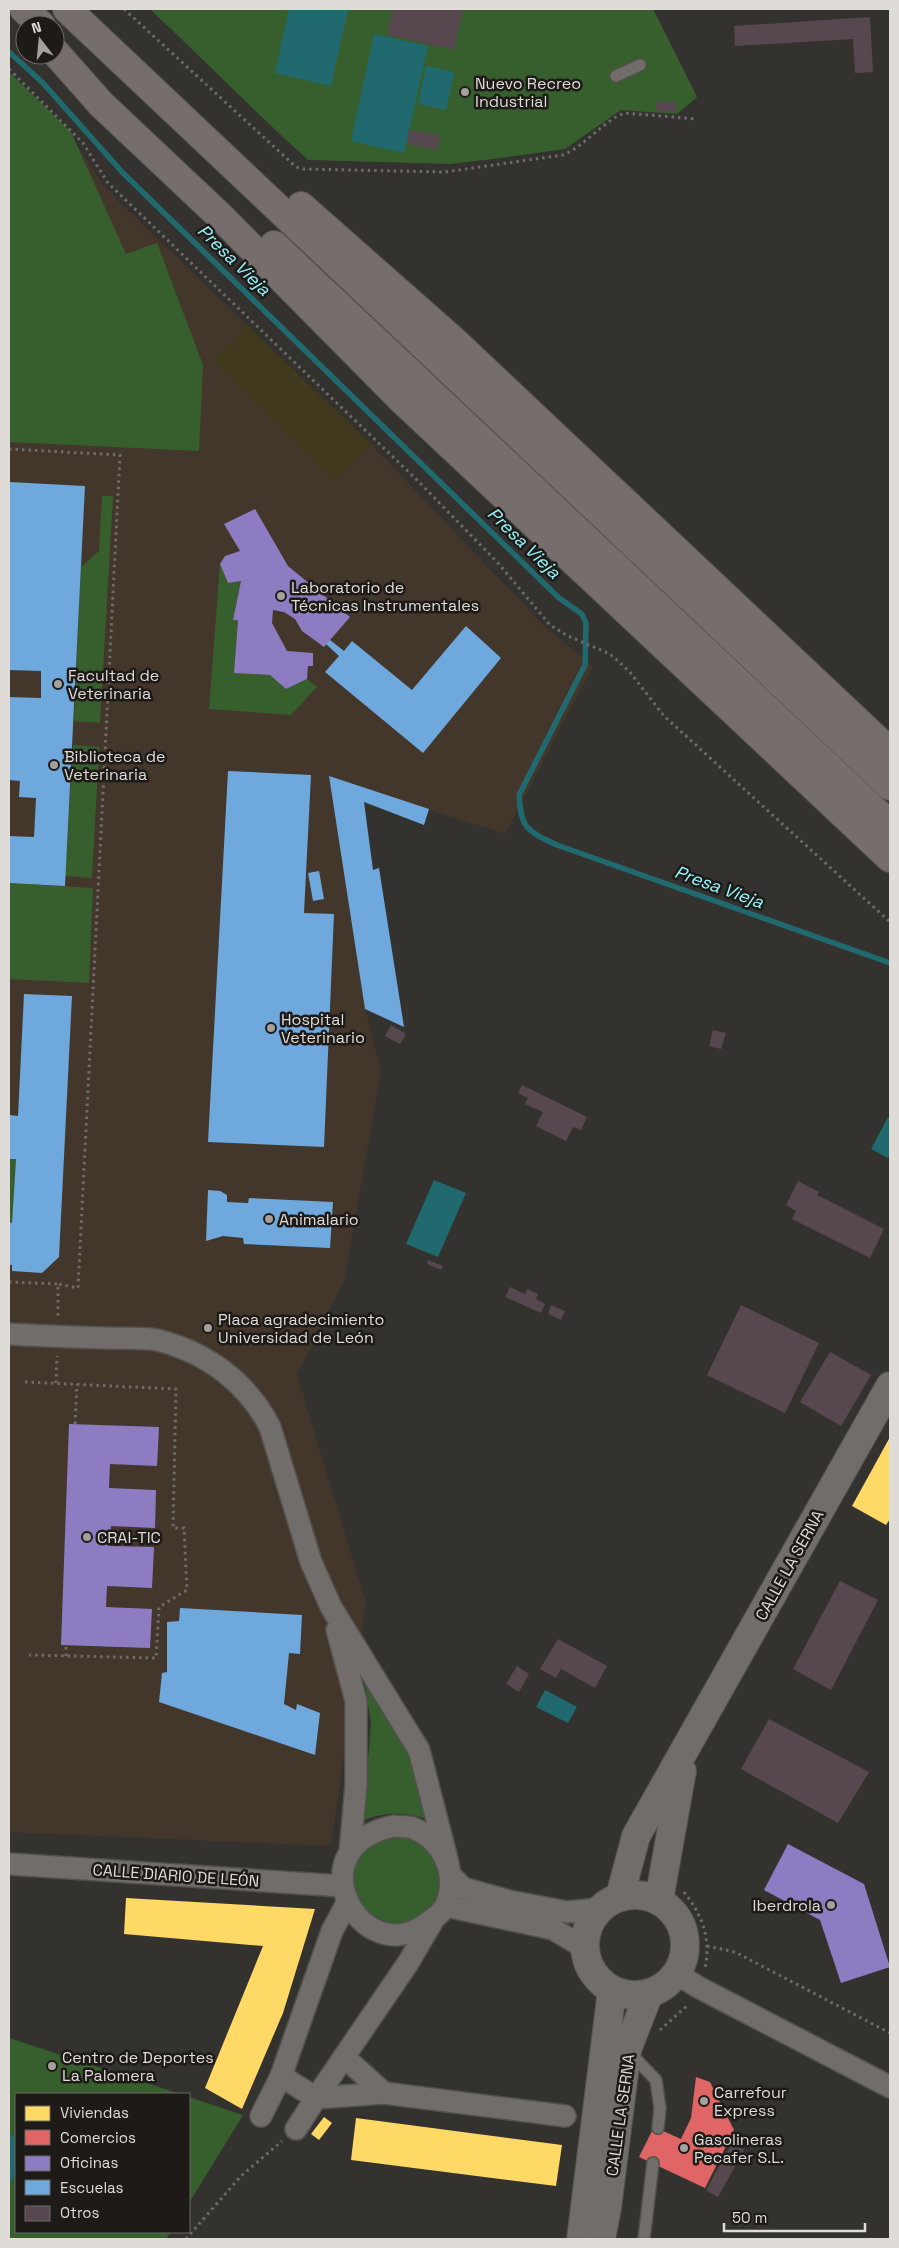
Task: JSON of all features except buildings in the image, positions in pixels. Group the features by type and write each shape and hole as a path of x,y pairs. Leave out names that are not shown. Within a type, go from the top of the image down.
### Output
{"highway":[{"path":"67,9 890,786"},
{"path":"80,9 142,59 265,174 454,341 890,752"},
{"path":"65,47 890,825"},
{"path":"65,63 101,104 223,218 400,398 890,858"}],"street":[{"path":"9,1334 155,1340 196,1352 223,1370 248,1392 261,1409 270,1427 310,1562 331,1607 419,1750 449,1869 451,1891 441,1912 296,2129"},
{"name":"CALLE LA SERNA","path":"581,2239 612,1990 593,1973 587,1961 585,1948 586,1934 591,1921 609,1903 636,1836 890,1386"},
{"path":"331,1607 356,1701 356,1785 350,1852"},
{"name":"CALLE LA SERNA","path":"670,1893 676,1801 688,1745"},
{"path":"261,2116 281,2076 345,1895 343,1868 350,1852 361,1838 377,1830 394,1826 411,1828 427,1835 440,1847 449,1869 463,1888 508,1901 566,1912 609,1903 636,1894 670,1893 673,1910 682,1924 686,1941 684,1958 690,1975 706,1992 890,2087"},
{"name":"CALLE DIARIO DE LEÓN","path":"9,1864 345,1895"},
{"path":"345,1895 357,1917 371,1928 388,1933 405,1933 421,1928 441,1912 553,1929 585,1948"},
{"path":"612,1990 637,1995 649,1993 690,1975"},
{"name":"CALLE LA SERNA","path":"601,2239 607,2208 627,2050 649,1993"},
{"path":"344,2057 384,2093"},
{"path":"281,2076 316,2098 384,2093 565,2116"}],"lane":[{"path":"616,76 640,66"},
{"path":"627,2050 656,2080 660,2108 658,2128"},
{"path":"644,2239 653,2164"}],"path":[{"path":"124,9 296,167 304,169 445,172 564,155 574,150 614,118 624,113 697,119"},
{"path":"9,69 83,143 108,183 418,481 498,563 550,625 578,641 610,654 624,666 664,716 890,922"},
{"path":"9,449 120,455 78,1288 58,1284 9,1282"},
{"path":"57,1326 58,1284"},
{"path":"56,1383 57,1349"},
{"path":"25,1382 176,1389 173,1528 184,1528 187,1590 159,1606 156,1658 29,1655"},
{"path":"75,1424 77,1384"},
{"path":"66,1645 66,1656"},
{"path":"670,1893 700,1913 706,1933 707,1946 690,1975"},
{"path":"707,1946 735,1952 890,2033"},
{"path":"186,2239 241,2176 296,2129"}],"shaded area":[{"path":"9,75 69,133 101,182 117,200 372,445 546,628 593,666 505,834 329,777 365,1009 381,1072 344,1281 297,1375 366,1603 331,1846 9,1832"}],"green space":[{"name":"Nuevo Recreo Industrial","path":"150,9 653,9 697,97 677,114 621,110 565,149 450,164 308,160"},
{"path":"9,72 71,132 126,254 157,243 203,365 199,451 9,442"},
{"path":"102,496 113,496 100,723 74,721 81,567 99,551"},
{"path":"220,564 228,583 241,581 233,619 238,620 234,673 270,675 286,689 307,679 317,687 291,715 209,709"},
{"path":"73,745 99,747 92,878 65,876"},
{"path":"9,883 93,888 89,983 9,979"},
{"path":"9,1159 16,1159 12,1223 9,1222"},
{"path":"364,1678 405,1739 427,1819 395,1813 363,1820 371,1724"},
{"path":"397,1837 414,1840 428,1850 438,1864 441,1881 438,1898 428,1912 414,1922 397,1925 380,1922 366,1912 356,1898 353,1881 356,1864 366,1850 380,1840"},
{"name":"Centro de Deportes La Palomera","path":"9,2038 177,2093 15,2093 15,2136 9,2133"},
{"name":"Centro de Deportes La Palomera","path":"190,2097 243,2115 190,2201"},
{"path":"15,2174 15,2233 170,2233 166,2239 9,2239 9,2186"}],"sand":[{"path":"247,325 372,445 334,482 212,360"}],"water":[{"path":"289,9 348,9 331,86 275,73"},
{"path":"374,34 428,46 404,153 351,141"},
{"path":"426,66 454,72 446,110 418,104"},
{"path":"888,1117 890,1118 890,1154 888,1158 871,1149"},
{"path":"434,1180 466,1193 438,1257 406,1244"},
{"path":"545,1690 577,1707 568,1723 536,1707"},
{"path":"9,2133 15,2136 15,2174 9,2186"}],"waterway":[{"name":"Presa Vieja","path":"9,52 42,82 122,172 559,598 582,614 586,623 585,665 519,795 522,815 528,828 557,845 890,963"}],"place":[{"name":"Nuevo Recreo Industrial","path":"465,92"},
{"name":"Laboratorio de Técnicas Instrumentales","path":"281,596"},
{"name":"Facultad de Veterinaria","path":"58,684"},
{"name":"Biblioteca de Veterinaria","path":"54,765"},
{"name":"Hospital Veterinario","path":"271,1028"},
{"name":"Animalario","path":"269,1219"},
{"name":"Placa agradecimiento Universidad de León","path":"208,1328"},
{"name":"CRAI-TIC","path":"87,1537"},
{"name":"Iberdrola","path":"831,1905"},
{"name":"Centro de Deportes La Palomera","path":"52,2066"},
{"name":"Carrefour Express","path":"704,2101"},
{"name":"Gasolineras Pecafer S.L.","path":"684,2148"}]}
